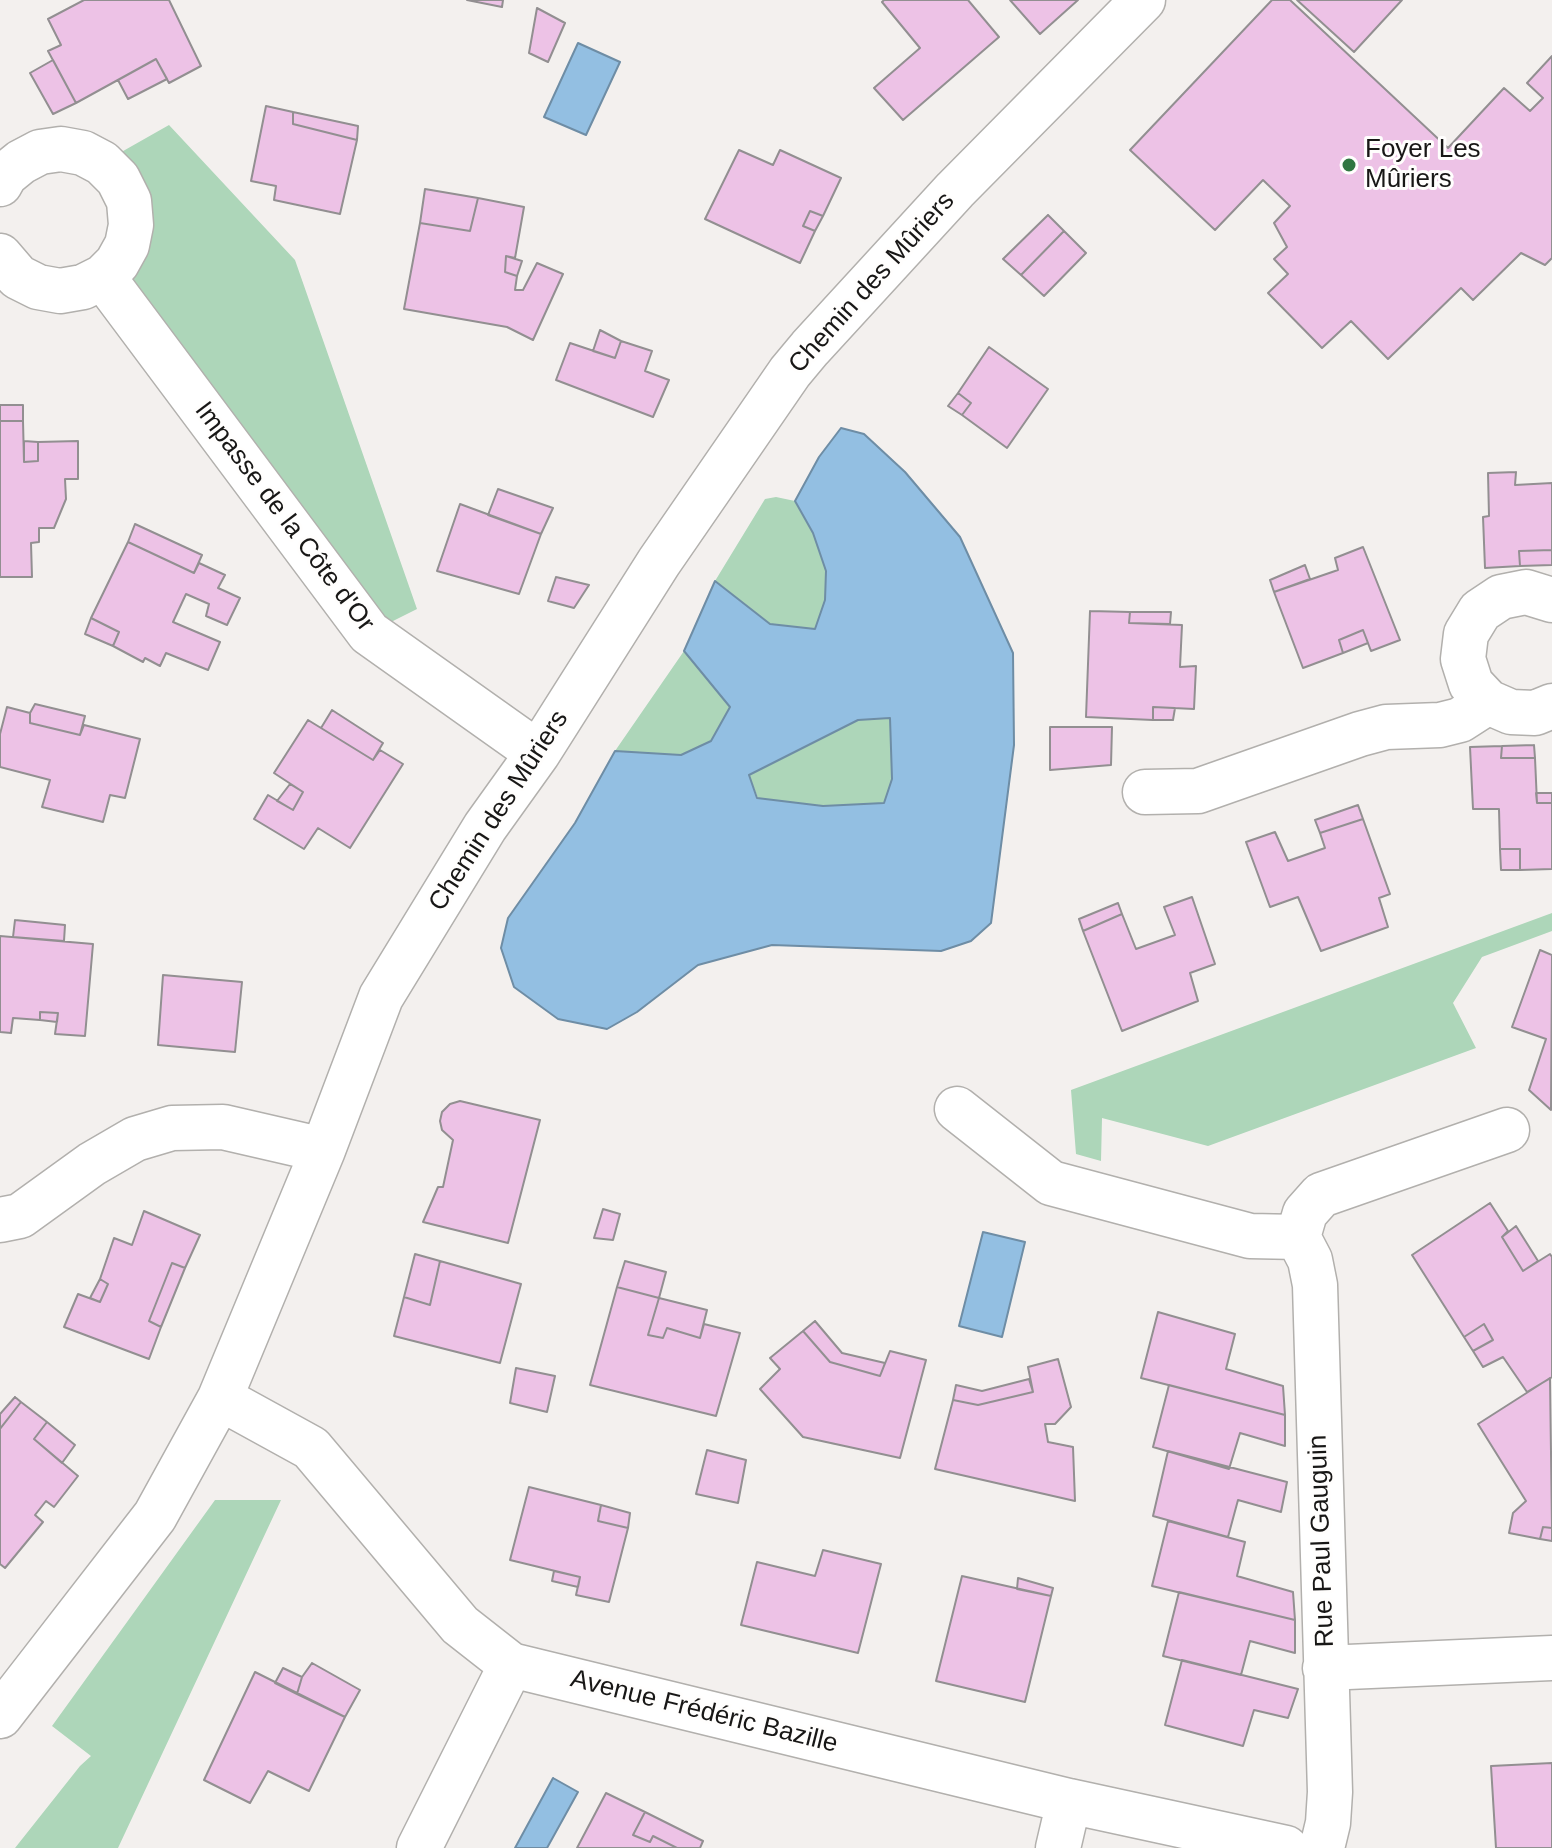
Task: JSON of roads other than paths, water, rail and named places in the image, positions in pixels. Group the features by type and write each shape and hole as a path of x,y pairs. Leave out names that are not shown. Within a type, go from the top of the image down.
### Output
{"street":[{"name":"Chemin des Mûriers","path":"0,1716 155,1516 220,1398 323,1150 381,997 485,827 538,753 659,562 790,372 955,190 1143,0"},
{"path":"1,259 18,277 38,287 60,291 83,287 103,277 117,263 127,245 131,225 129,201 118,179 102,163 83,153 61,149 40,152 21,162 2,178"},
{"name":"Impasse de la Côte d'Or","path":"103,277 369,633 538,753"},
{"path":"1552,600 1526,592 1501,597 1480,611 1466,634 1463,659 1471,684 1488,702 1511,712 1535,713 1552,706"},
{"path":"1145,792 1198,791 1386,727 1440,725 1460,720 1488,702"},
{"path":"957,1109 1051,1183 1250,1236 1298,1237 1305,1213 1321,1195 1507,1130"},
{"path":"0,1220 20,1216 92,1164 135,1139 172,1128 223,1127 323,1150"},
{"name":"Rue Paul Gauguin","path":"1298,1237 1310,1260 1315,1285 1330,1792 1328,1823 1322,1848"},
{"name":"Avenue Frédéric Bazille","path":"220,1398 311,1448 460,1625 511,1665 1069,1801 1286,1848"},
{"path":"1325,1668 1552,1658"},
{"path":"419,1848 511,1665"},
{"path":"1058,1848 1069,1801"}],"water":[{"path":"578,43 620,62 586,135 544,117"},
{"path":"841,428 864,434 905,472 960,537 1013,653 1014,745 991,923 971,941 941,951 772,945 698,965 637,1012 607,1029 558,1019 514,987 501,948 508,918 575,823 615,751 681,755 711,741 730,707 684,651 715,581 770,624 815,629 825,600 826,571 813,533 795,501 819,457","holes":["890,718 892,779 884,803 823,806 757,798 749,775 858,720"]},
{"path":"983,1232 1025,1242 1002,1337 959,1326"},
{"path":"553,1778 578,1792 547,1848 515,1848"}],"place":[{"name":"Foyer Les Mûriers","path":"1349,165"}]}
